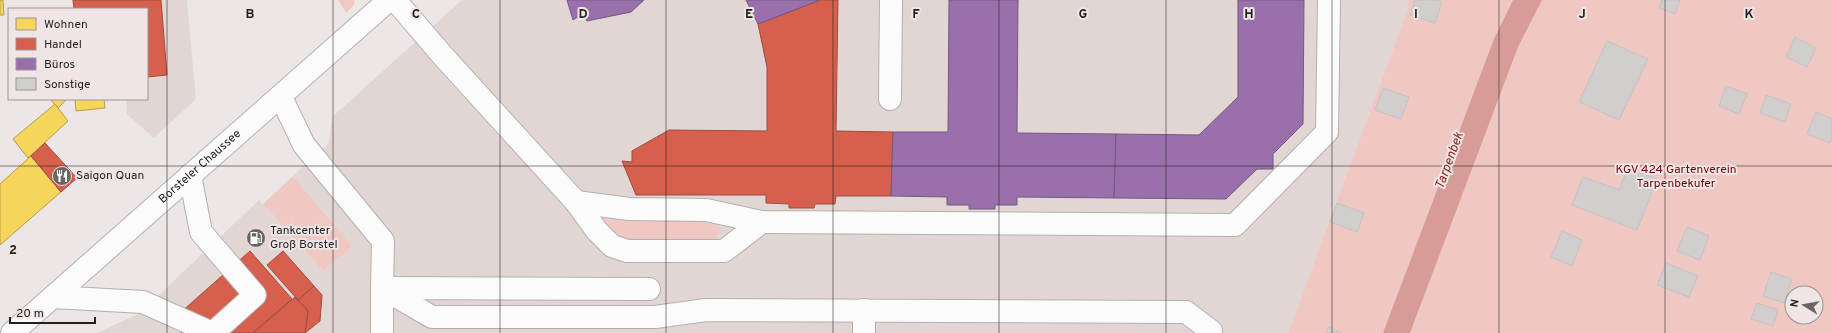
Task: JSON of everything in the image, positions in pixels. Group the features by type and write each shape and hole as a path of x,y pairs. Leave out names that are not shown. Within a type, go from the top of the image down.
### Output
{"main road":[{"name":"Borsteler Chaussee","path":"12,333 281,97 389,0"},
{"path":"395,0 448,61 576,202 597,231 612,246 627,251 724,251 762,222"},
{"path":"890,99 891,0"},
{"path":"576,202 629,209 706,210 762,222 1235,225 1327,132 1329,0"},
{"path":"281,97 304,145 383,241 382,333"},
{"path":"53,297 143,302 212,333 255,295 201,232 190,176"},
{"path":"382,288 649,289"},
{"path":"382,288 432,317 567,325 706,310 1186,312 1211,331 1211,333"},
{"path":"864,310 864,333"}],"shaded area":[{"path":"73,0 187,0 196,99 154,138 127,114 126,100 148,100 148,8 73,8"},
{"path":"462,0 1409,0 1407,11 1288,333 97,333 140,313 259,200 323,271 352,246 293,176 329,143 332,117"}],"green space":[{"path":"338,0 355,0 354,5 346,13"},
{"name":"KGV 424 Gartenverein Tarpenbekufer","path":"1409,0 1832,0 1832,333 1288,333 1407,11"},
{"path":"293,176 352,246 323,271 263,204"},
{"path":"596,216 704,218 720,228 721,231 714,240 625,239 618,237"}],"water":[{"name":"Tarpenbek","path":"1513,0 1542,0 1518,47 1410,333 1383,333 1494,39"}],"building: Wohnen":[{"path":"0,0 3,0 4,15 0,15"},
{"path":"51,100 66,100 58,108"},
{"path":"75,100 104,100 105,108 76,111"},
{"path":"55,104 68,121 28,158 13,139"},
{"path":"31,156 61,192 0,245 0,184"}],"building: Handel":[{"path":"73,0 161,0 167,75 148,77 148,8 74,8"},
{"path":"820,0 838,0 836,131 893,132 891,196 836,196 835,204 815,204 814,208 789,208 789,204 766,203 766,195 636,195 622,161 632,162 632,151 669,130 767,131 767,67 758,24"},
{"path":"45,143 77,178 61,192 31,156"},
{"path":"250,251 292,299 253,333 182,333 171,321"},
{"path":"283,251 314,286 298,300 267,265"},
{"path":"314,286 322,295 320,321 305,333 308,311 298,300"},
{"path":"295,297 308,311 305,333 253,333"}],"building: Büros":[{"path":"567,0 644,0 631,12 587,21 582,14 573,20"},
{"path":"746,0 820,0 758,24"},
{"path":"949,0 1018,0 1017,133 1116,134 1114,198 1017,197 1017,205 995,205 995,209 969,209 969,205 947,205 947,197 891,196 893,132 948,132"},
{"path":"1238,0 1304,0 1303,124 1273,154 1273,169 1257,169 1226,199 1114,198 1116,134 1199,135 1238,97"}],"building: Sonstige":[{"path":"1415,0 1437,0 1442,2 1435,23 1410,15"},
{"path":"1662,0 1680,0 1675,14 1659,8"},
{"path":"1795,37 1816,48 1807,67 1786,57"},
{"path":"1607,41 1648,59 1619,120 1579,102"},
{"path":"1726,86 1747,94 1739,114 1719,106"},
{"path":"1383,88 1409,97 1401,119 1375,110"},
{"path":"1766,95 1791,104 1785,122 1760,113"},
{"path":"1816,112 1832,119 1832,138 1830,143 1807,134"},
{"path":"1628,168 1657,179 1637,230 1572,205 1583,177 1619,190"},
{"path":"1337,203 1364,213 1357,232 1330,222"},
{"path":"1687,227 1709,236 1700,260 1677,251"},
{"path":"1562,231 1582,240 1572,266 1551,257"},
{"path":"1666,263 1698,276 1689,297 1657,285"},
{"path":"1771,272 1792,279 1790,285 1784,285 1784,303 1763,296"},
{"path":"1757,303 1778,310 1773,326 1751,319"},
{"path":"1329,327 1342,333 1326,333"}],"place":[{"name":"Saigon Quan","path":"62,176"},
{"name":"Tankcenter Groß Borstel","path":"256,238"}]}
